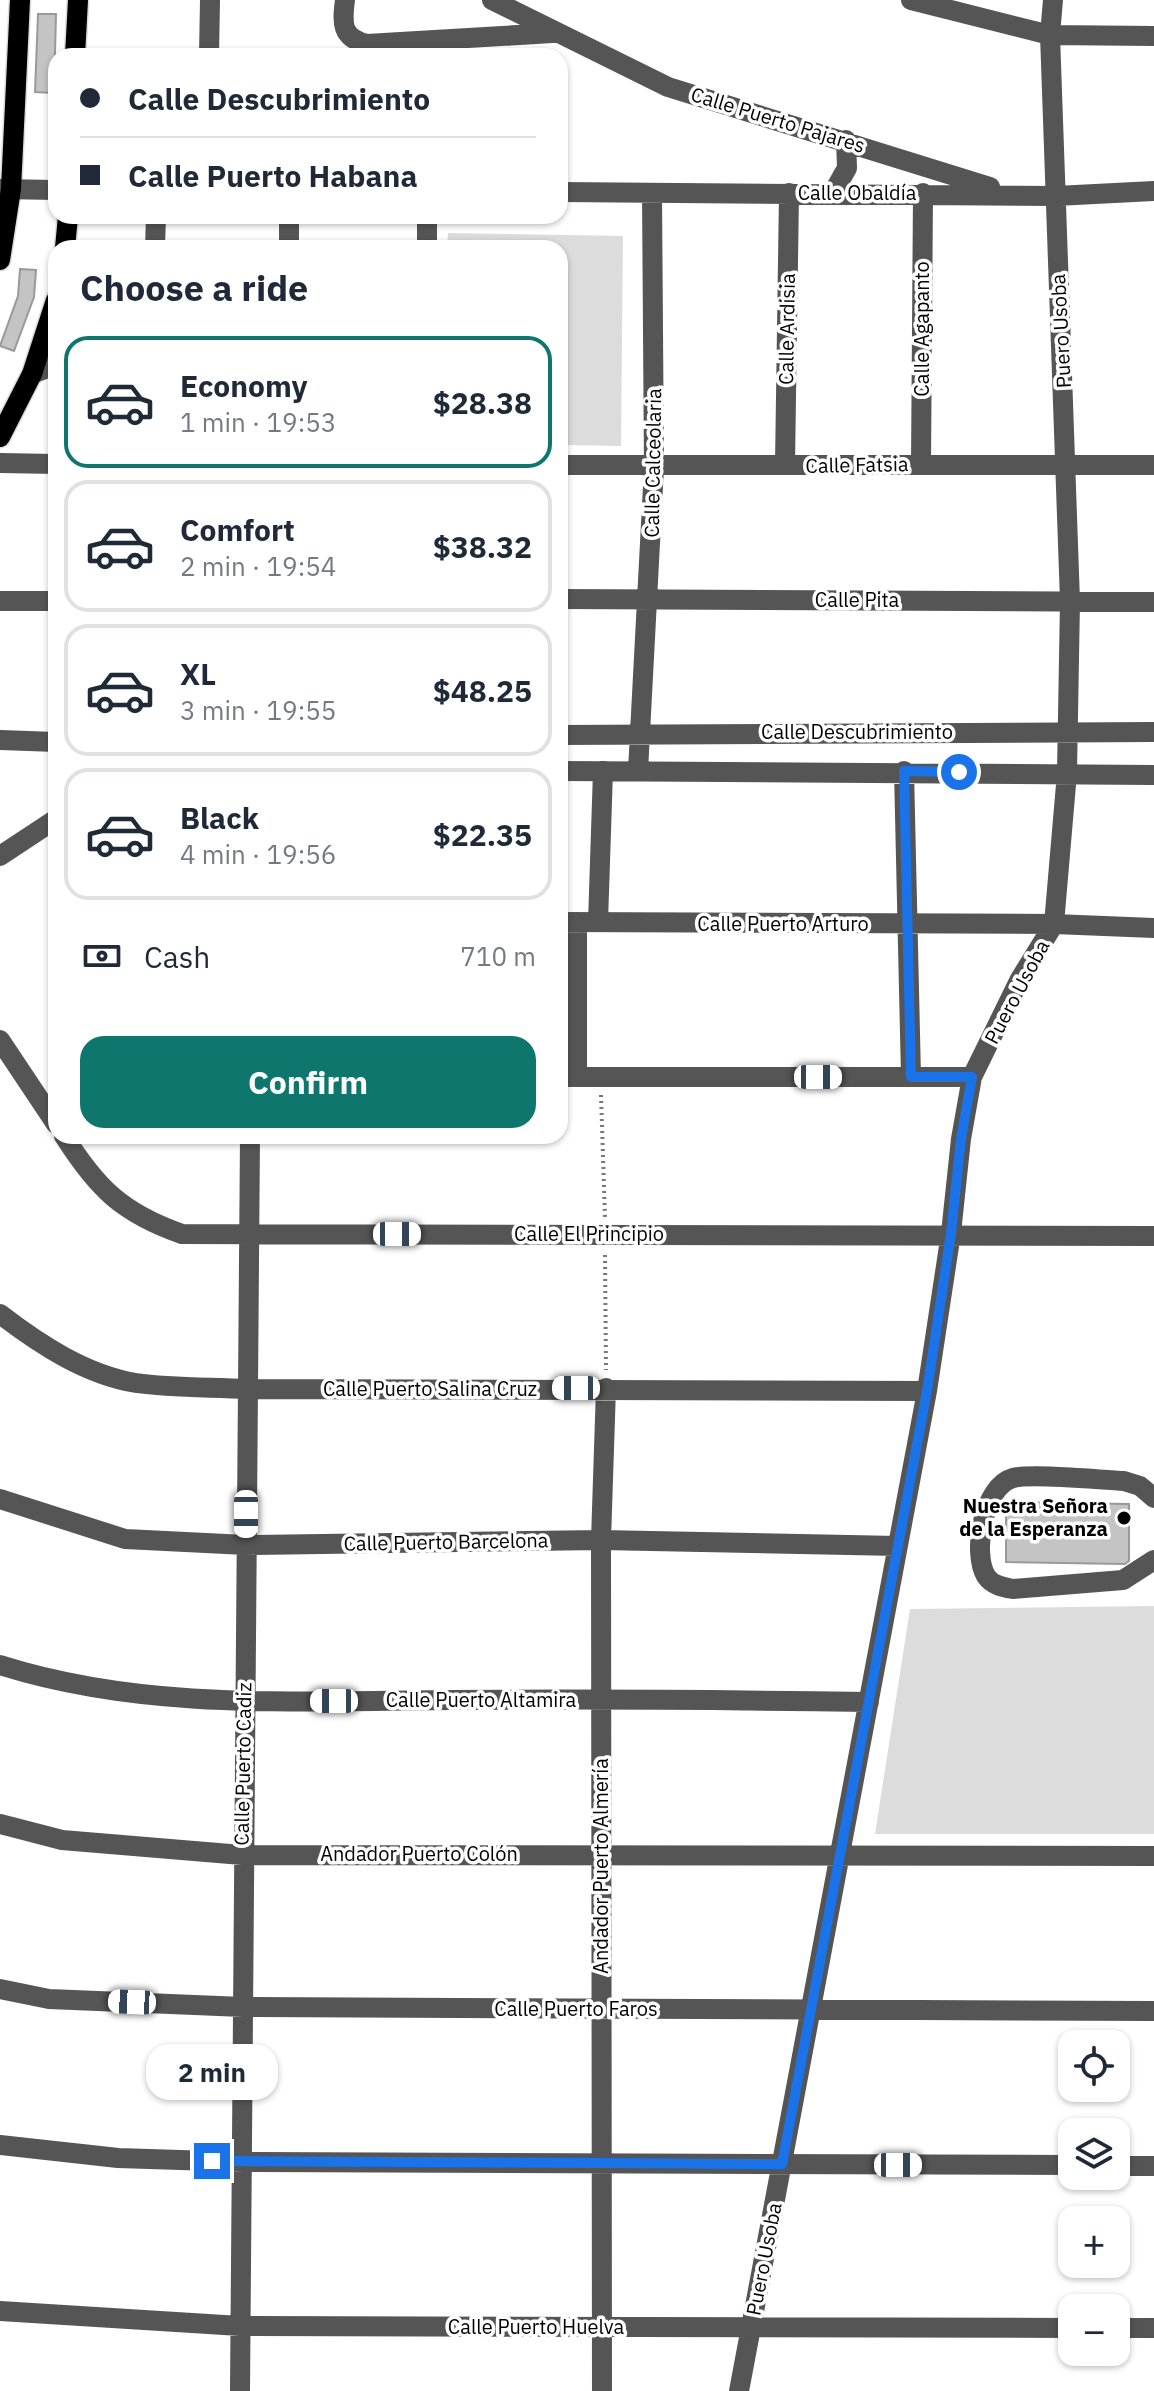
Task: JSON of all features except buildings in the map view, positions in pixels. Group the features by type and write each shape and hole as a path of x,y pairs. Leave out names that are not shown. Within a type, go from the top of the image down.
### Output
{"main road":[{"path":"0,260 20,0"},
{"path":"75,48 78,0"},
{"path":"0,437 32,374 48,325"}],"street":[{"path":"209,48 210,0"},
{"name":"Calle Puerto Pajares","path":"345,0 342,25 350,38 367,44 552,33"},
{"name":"Calle Puerto Pajares","path":"492,0 552,33 668,87 1009,193"},
{"path":"911,0 1050,35 1154,36"},
{"name":"Puero Usoba","path":"739,2391 927,1391 972,1077 1020,979 1054,924 1067,773 1070,601 1050,35 1053,0"},
{"path":"833,193 847,168 846,140"},
{"path":"6,189 48,190"},
{"name":"Calle Obaldía","path":"568,192 1009,193 1056,196 1154,191"},
{"name":"Calle Calceolaria","path":"638,771 643,733 654,467 652,193"},
{"name":"Calle Ardisia","path":"785,465 789,193"},
{"name":"Calle Agapanto","path":"921,464 923,193"},
{"path":"32,374 48,368"},
{"path":"0,463 48,464"},
{"name":"Calle Fatsia","path":"568,465 1154,465"},
{"name":"Calle Pita","path":"568,599 1154,602"},
{"path":"0,601 48,601"},
{"name":"Calle Descubrimiento","path":"568,735 1067,730 1154,732"},
{"path":"0,740 48,742"},
{"name":"Calle Descubrimiento","path":"568,771 1154,775"},
{"path":"598,922 603,771"},
{"path":"904,771 911,1077"},
{"path":"0,856 48,824"},
{"path":"568,922 568,1077 972,1077"},
{"name":"Calle Puerto Arturo","path":"568,922 1054,924 1154,928"},
{"path":"0,1040 48,1112"},
{"name":"Calle El Principio","path":"69,1144 89,1175 118,1204 150,1223 182,1234 951,1233 1154,1236"},
{"name":"Calle Puerto Cadiz","path":"240,2391 250,1144"},
{"name":"Calle Puerto Salina Cruz","path":"0,1314 34,1340 89,1369 135,1383 247,1389 927,1391"},
{"name":"Andador Puerto Almería","path":"602,2391 601,1540 606,1388"},
{"path":"1154,1498 1140,1486 1124,1481 1014,1477 991,1494 986,1505 982,1567 987,1579 998,1586 1013,1589 1123,1580 1154,1560"},
{"name":"Calle Puerto Barcelona","path":"0,1499 125,1539 246,1545 601,1540 898,1546"},
{"name":"Calle Puerto Altamira","path":"0,1665 101,1688 245,1701 602,1699 869,1702"},
{"name":"Andador Puerto Colón","path":"0,1824 62,1840 242,1855 1154,1856"},
{"name":"Calle Puerto Faros","path":"0,1989 49,1999 243,2007 1154,2011"},
{"path":"0,2145 118,2158 243,2162 1058,2165"},
{"path":"1130,2166 1154,2166"},
{"name":"Calle Puerto Huelva","path":"0,2311 240,2326 1058,2328"},
{"path":"1130,2328 1154,2328"}],"shaded area":[{"path":"448,233 623,236 621,446 568,445 568,240 448,240"},
{"path":"1154,1606 1154,1834 875,1834 910,1609"}],"place":[{"name":"Nuestra Señora de la Esperanza","path":"1124,1518"}],"route":[{"path":"212,2161 782,2164 927,1391 972,1077 911,1077 904,771 959,772"}]}
